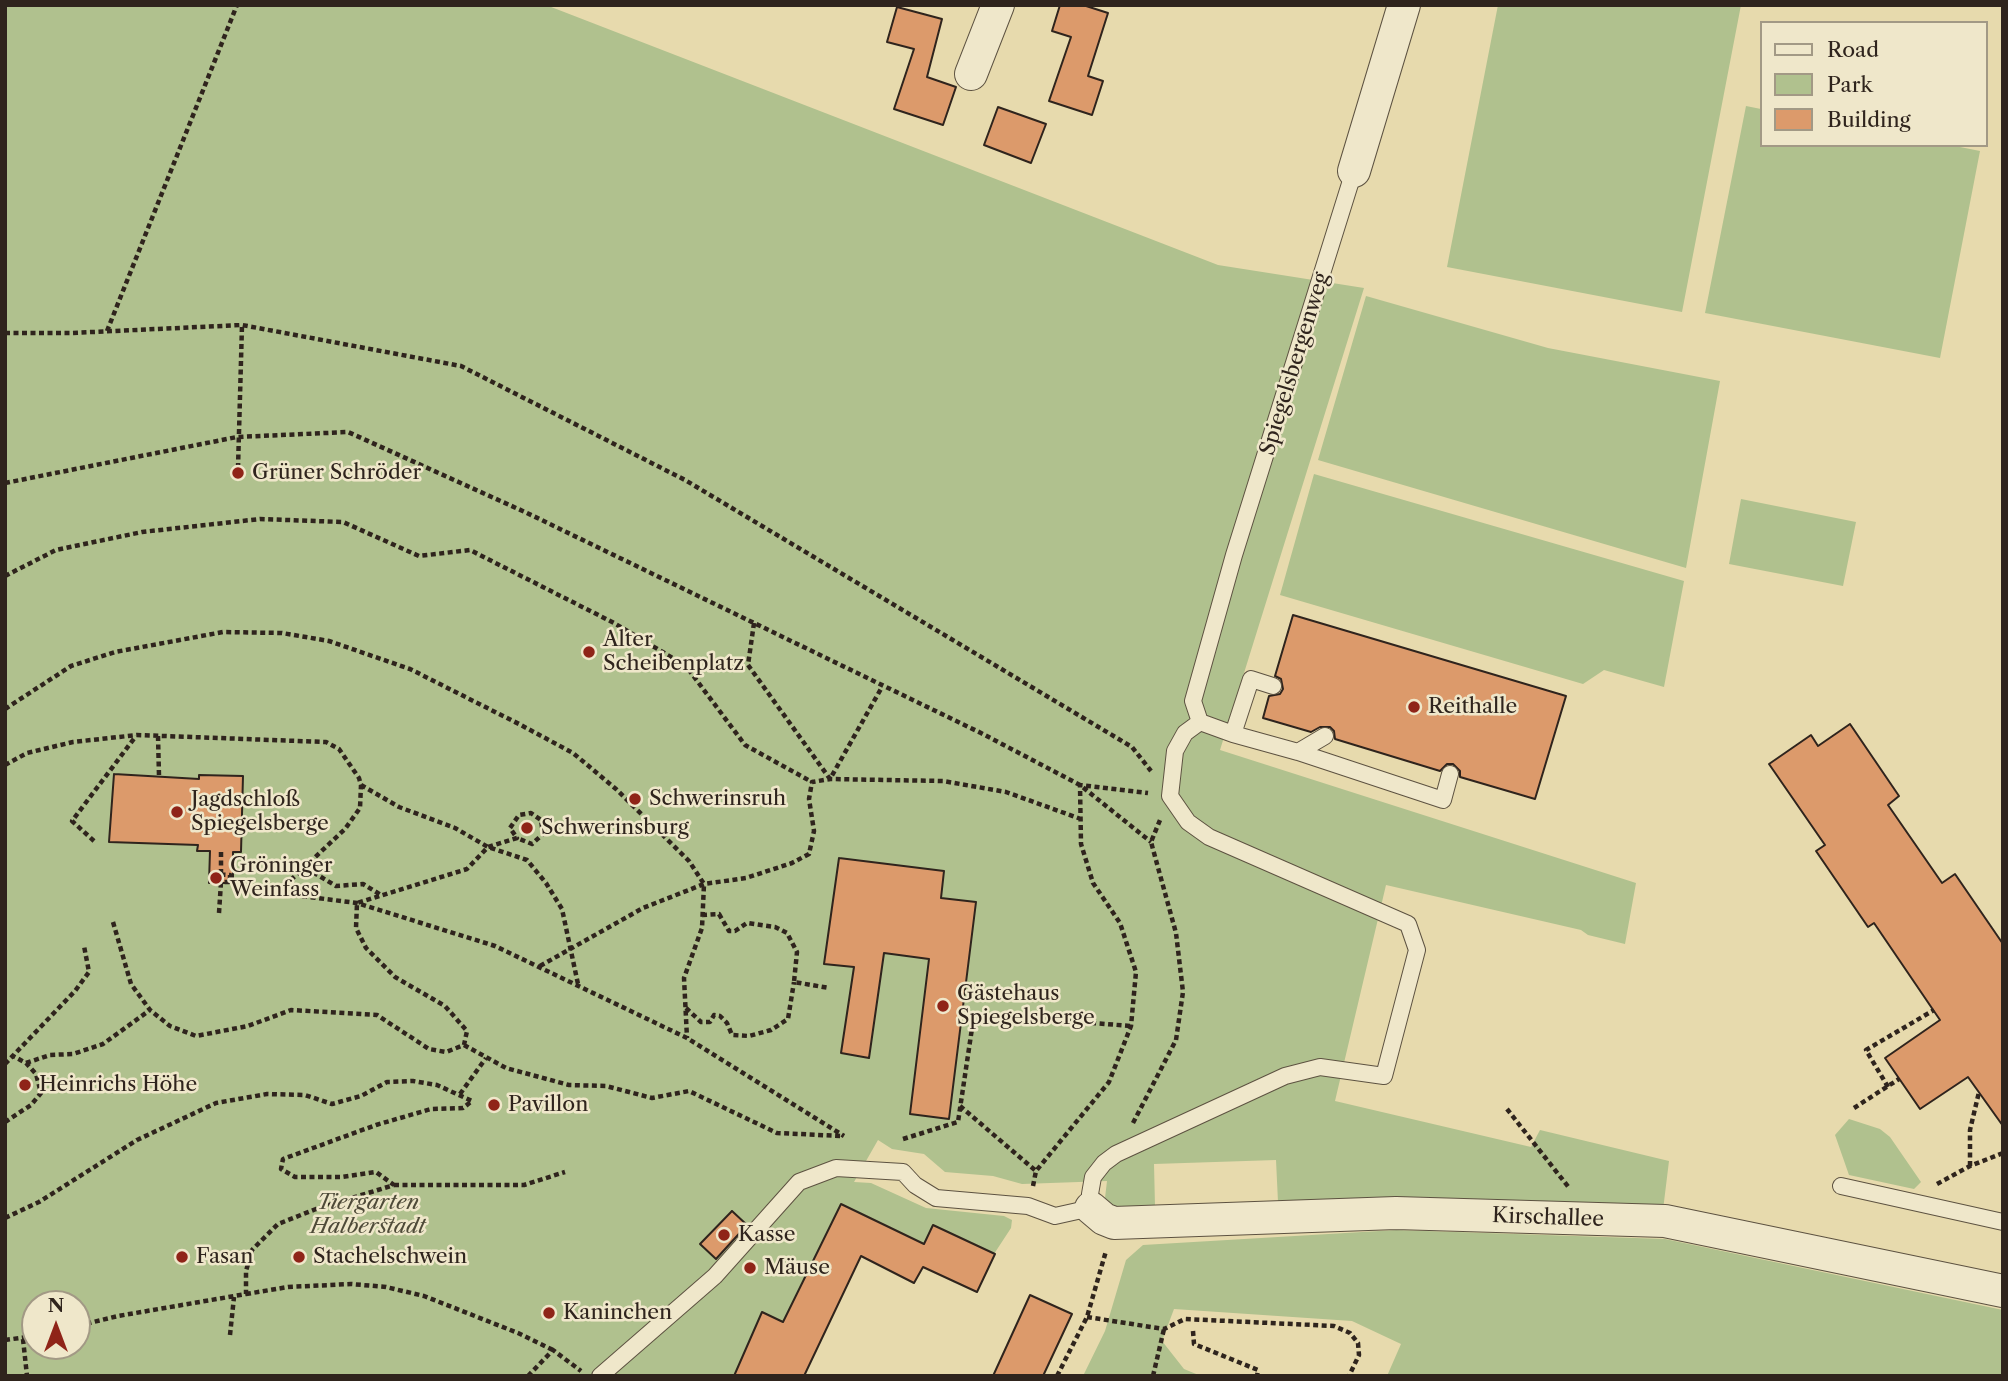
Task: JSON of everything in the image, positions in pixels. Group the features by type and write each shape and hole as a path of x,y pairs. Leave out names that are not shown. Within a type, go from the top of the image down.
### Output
{"street":[{"path":"971,74 998,5"},
{"name":"Spiegelsbergenweg","path":"1354,171 1404,5"},
{"name":"Kirschallee","path":"1103,1216 1396,1213 1665,1220 2003,1291"}],"lane":[{"name":"Spiegelsbergenweg","path":"1200,722 1193,701 1196,688 1234,555 1354,171"},
{"path":"1233,734 1251,678 1272,686"},
{"path":"1103,1216 1090,1194 1093,1177 1104,1163 1116,1154 1285,1076 1320,1067 1384,1076 1417,950 1408,924 1209,837 1188,822 1170,796 1175,751 1185,733 1200,722 1443,800 1450,774"},
{"path":"1298,752 1325,736"},
{"path":"600,1376 715,1276 799,1182 836,1168 903,1172 915,1185 936,1198 1028,1206 1055,1216 1103,1216"},
{"path":"1841,1186 2003,1222"}],"path":[{"path":"107,331 237,5"},
{"path":"238,468 242,325"},
{"path":"5,333 242,325 461,366 685,481 1132,747 1170,796"},
{"path":"5,483 237,437 348,432 525,512 981,733 1080,785 1151,842 1176,933 1183,992 1176,1041 1116,1154"},
{"path":"5,576 56,550 68,547 142,532 260,519 343,522 419,556 470,550 614,623 686,666 745,745 812,782 830,779 943,781 1006,792 1081,819"},
{"path":"754,623 748,665 830,779"},
{"path":"5,709 71,666 115,652 223,632 282,633 329,641 410,669 573,753 616,789 689,861 704,884 702,928 684,978 687,1038"},
{"path":"830,779 883,687"},
{"path":"94,842 72,821 137,735"},
{"path":"5,765 27,753 72,742 137,735 326,742 339,749 361,785 399,807 455,828 488,847 527,860 562,909 578,984"},
{"path":"158,736 159,776"},
{"path":"540,966 643,908 704,884 746,878 792,863 809,854 814,831 809,799 812,782"},
{"path":"361,785 360,808 345,829 277,893 357,903 495,946 687,1038 844,1136 777,1133 689,1091 652,1098 606,1086 569,1086 506,1068 464,1045"},
{"path":"1080,785 1170,796"},
{"path":"1028,1206 1036,1171 1110,1082 1131,1026 1136,972 1120,923 1093,883 1081,844 1080,785"},
{"path":"1151,842 1170,796"},
{"path":"357,903 467,869 488,847 517,838 532,844 543,834 541,820 531,813 519,815 510,828 517,838"},
{"path":"219,913 222,851"},
{"path":"306,867 336,886 363,884 382,895"},
{"path":"357,903 356,928 366,948 395,977 445,1006 467,1031 464,1045"},
{"path":"685,1008 701,1021 710,1022 715,1015 720,1016 727,1023 732,1035 749,1036 771,1030 788,1019 797,952 787,933 775,927 747,922 735,931 729,931 719,914 702,915"},
{"path":"113,922 131,984 150,1010 170,1026 196,1036 248,1026 291,1010 377,1015 429,1049 446,1052 464,1045"},
{"path":"5,1065 75,991 89,972 84,946"},
{"path":"794,982 829,988"},
{"path":"26,1063 50,1055 72,1054 103,1044 150,1010"},
{"path":"1888,1087 1866,1050 1934,1010"},
{"path":"964,1013 1131,1026"},
{"path":"903,1139 958,1122 974,1015"},
{"path":"5,1122 31,1105 41,1093 36,1074 26,1063 13,1056"},
{"path":"460,1094 486,1058"},
{"path":"1854,1108 1899,1079"},
{"path":"5,1218 39,1202 137,1139 216,1103 267,1094 305,1095 332,1104 361,1096 387,1082 413,1081 437,1084 472,1101 463,1108 431,1109 376,1125 283,1159 281,1169 295,1177 342,1177 376,1172 394,1185"},
{"path":"1970,1166 1970,1130 1979,1092"},
{"path":"960,1106 1036,1171"},
{"path":"1507,1109 1594,1220"},
{"path":"1936,1185 1970,1166 2003,1153"},
{"path":"246,1294 246,1271 252,1250 278,1224 317,1209 394,1185 524,1185 565,1172"},
{"path":"1057,1376 1087,1317 1103,1216"},
{"path":"91,1323 288,1287 351,1284 386,1287 424,1296 518,1333 553,1350 588,1376"},
{"path":"230,1335 234,1297"},
{"path":"1087,1317 1164,1329 1185,1319 1334,1326 1350,1333 1358,1343 1359,1355 1349,1376"},
{"path":"1153,1376 1164,1329"},
{"path":"1193,1331 1195,1344 1258,1370 1257,1376"},
{"path":"528,1376 553,1350"}],"green space":[{"name":"Tiergarten Halberstadt","path":"5,5 546,5 1218,265 1364,288 1220,750 1636,883 1625,944 1588,935 1581,930 1386,885 1335,1101 1531,1147 1540,1130 1669,1161 1663,1210 1278,1202 1276,1160 1154,1164 1155,1206 1114,1207 1105,1198 1107,1181 1022,1184 993,1176 945,1172 924,1154 892,1149 878,1140 854,1182 871,1183 926,1208 1004,1216 1012,1220 1011,1228 994,1254 933,1225 924,1244 841,1204 757,1376 5,1376"},
{"path":"1498,5 1741,5 1682,312 1447,267"},
{"path":"1746,106 1759,109 1759,147 1960,147 1980,151 1940,358 1705,313"},
{"path":"1366,296 1548,348 1720,381 1686,568 1318,460"},
{"path":"1314,474 1684,581 1664,687 1604,670 1583,684 1280,595"},
{"path":"1741,499 1856,522 1843,586 1729,564"},
{"path":"1849,1119 1880,1129 1890,1137 1921,1182 1914,1189 1849,1175 1835,1135"},
{"path":"1396,1230 1665,1239 2003,1310 2003,1376 1387,1376 1401,1344 1352,1321 1174,1309 1162,1341 1184,1369 1201,1376 1083,1376 1105,1331 1126,1260 1143,1245"}],"building":[{"path":"1060,5 1083,5 1108,13 1088,76 1103,81 1092,115 1049,101 1071,37 1052,31"},
{"path":"897,7 942,19 927,77 956,87 943,125 894,109 914,49 887,42"},
{"path":"998,107 1046,124 1031,163 984,145"},
{"name":"Reithalle","path":"1293,615 1566,696 1535,799 1460,777 1460,771 1453,764 1447,764 1440,771 1335,739 1334,731 1330,727 1320,727 1311,732 1263,718 1269,696 1280,694 1283,689 1281,679 1275,676"},
{"path":"1850,724 1899,796 1888,805 1942,883 1955,874 2003,944 2003,1126 1968,1077 1920,1109 1885,1058 1940,1020 1874,923 1868,927 1816,851 1825,845 1769,764 1811,735 1818,746"},
{"name":"Jagdschloß Spiegelsberge","path":"114,774 199,779 199,775 243,776 241,852 233,852 233,883 209,883 210,851 197,851 198,845 109,842"},
{"name":"Gästehaus Spiegelsberge","path":"839,858 944,871 941,898 976,902 949,1119 910,1114 929,959 884,953 869,1058 841,1053 854,967 824,964"},
{"path":"841,1204 924,1244 933,1225 995,1254 977,1292 923,1267 914,1283 861,1256 804,1376 734,1376 762,1312 783,1322"},
{"name":"Kasse","path":"732,1211 747,1225 716,1259 700,1244"},
{"path":"1030,1295 1072,1314 1043,1376 993,1376"}],"place":[{"name":"Grüner Schröder","path":"238,473"},
{"name":"Alter Scheibenplatz","path":"589,652"},
{"name":"Reithalle","path":"1414,707"},
{"name":"Schwerinsruh","path":"635,799"},
{"name":"Jagdschloß Spiegelsberge","path":"177,812"},
{"name":"Schwerinsburg","path":"527,828"},
{"name":"Gröninger Weinfass","path":"216,878"},
{"name":"Gästehaus Spiegelsberge","path":"943,1006"},
{"name":"Heinrichs Höhe","path":"25,1085"},
{"name":"Pavillon","path":"494,1105"},
{"name":"Kasse","path":"724,1235"},
{"name":"Fasan","path":"182,1257"},
{"name":"Stachelschwein","path":"299,1257"},
{"name":"Mäuse","path":"750,1268"},
{"name":"Kaninchen","path":"549,1313"}]}
